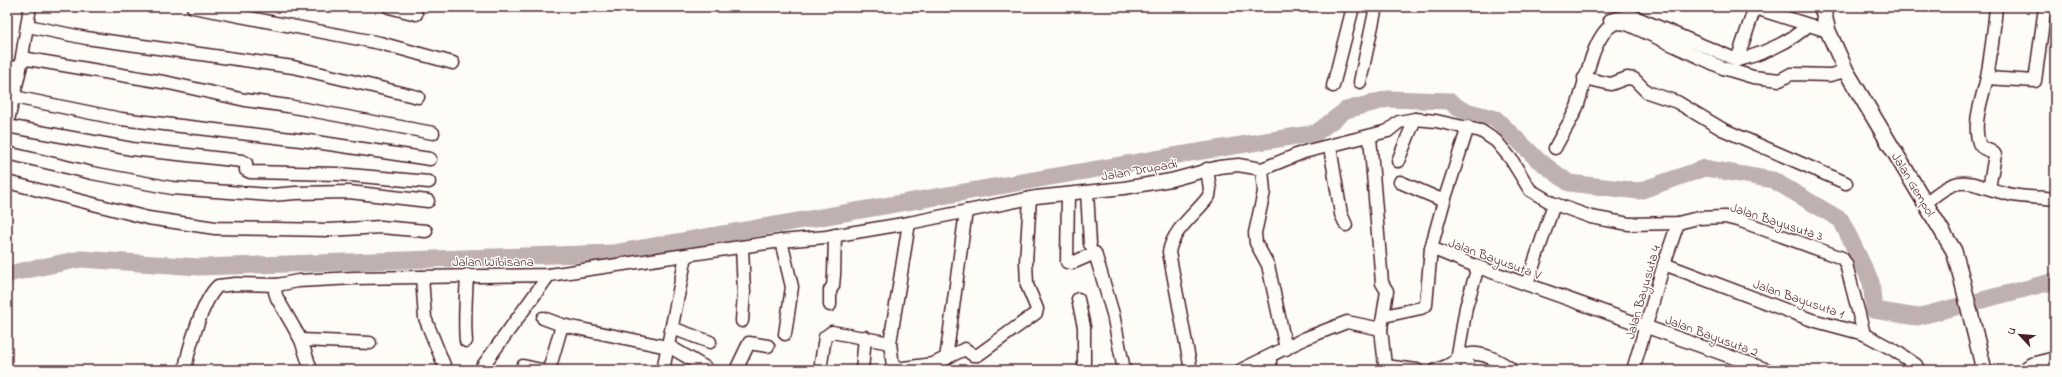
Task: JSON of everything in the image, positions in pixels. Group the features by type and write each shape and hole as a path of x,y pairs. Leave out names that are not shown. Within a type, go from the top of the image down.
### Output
{"main road":[{"name":"Jalan Gempol","path":"1822,7 1826,27 1846,71 1954,251 1962,276 1984,370"}],"street":[{"path":"30,7 21,64 7,125 132,149 242,161 246,163 246,170 250,172 338,174 429,182"},
{"path":"193,7 366,40 453,63"},
{"path":"390,7 416,14"},
{"path":"1333,86 1353,7"},
{"path":"1360,82 1376,7"},
{"path":"1737,60 1754,7 1808,25 1826,27"},
{"path":"1775,7 1826,27"},
{"path":"1989,188 1995,155 1992,151 1982,149 1977,126 1987,78 1996,7"},
{"path":"1987,78 2035,81 2045,7"},
{"path":"1588,48 1594,45 1602,29 1610,20 1630,14 1737,60 1787,41 1800,33 1808,25"},
{"path":"1555,148 1574,113 1582,91 1584,78 1606,31 1612,25 1621,23 1630,25 1723,68 1753,76 1780,80 1791,74 1824,76 1846,71"},
{"path":"28,26 86,38 293,67 418,97"},
{"path":"7,66 21,64 169,83 245,100 433,133"},
{"path":"1584,78 1611,84 1627,78 1634,79 1647,92 1677,102 1722,129 1846,183"},
{"path":"14,98 121,119 309,141 430,159"},
{"path":"1286,349 1268,265 1256,243 1255,233 1264,192 1262,169 1304,152 1388,132 1399,122 1415,119 1468,127"},
{"path":"1398,161 1415,119"},
{"name":"Jalan Bayusuta V","path":"1468,127 1444,200 1431,248 1478,267 1647,326"},
{"name":"Jalan Bayusuta 3","path":"1468,127 1481,131 1496,141 1511,159 1530,190 1554,204 1591,217 1629,224 1678,223 1698,218 1725,217 1741,221 1842,258 1846,264 1864,334"},
{"path":"1370,137 1382,283 1387,290 1381,329 1384,368 1412,370"},
{"path":"1330,147 1341,214 1346,224"},
{"path":"7,153 92,173 172,188 271,195 296,192 349,192 428,202"},
{"name":"Jalan Drupadi","path":"781,242 909,223 1030,198 1087,192 1171,180 1207,169 1238,165 1262,169"},
{"path":"1191,370 1169,252 1170,244 1177,233 1209,196 1210,189 1207,169"},
{"path":"7,182 148,218 215,228 329,230 381,227 426,231"},
{"path":"1400,182 1444,200"},
{"path":"1926,204 1944,188 1956,183 1968,182 2010,195 2055,199"},
{"path":"1087,192 1090,244"},
{"path":"1068,194 1068,262 1072,263 1095,254 1113,314 1124,370"},
{"path":"909,223 890,343 893,366 896,369 933,364 965,349 972,355 978,355 1036,313 1038,310 1026,285 1030,198"},
{"path":"1526,284 1554,204"},
{"path":"946,359 966,212"},
{"name":"Jalan Bayusuta 4","path":"1633,370 1664,264 1678,223"},
{"path":"830,305 830,290 833,285 834,275 835,235"},
{"path":"781,242 792,287 785,334"},
{"name":"Jalan Wibisana","path":"185,370 195,330 218,286 236,284 277,285 298,281 354,278 467,275 548,275 781,242"},
{"path":"742,247 744,292 742,321"},
{"path":"1384,316 1421,308 1426,305 1431,248"},
{"path":"663,370 686,256"},
{"name":"Jalan Bayusuta 1","path":"1664,264 1812,320 1864,334 1894,350 1916,365 1919,370"},
{"path":"1469,370 1461,358 1466,308 1478,267"},
{"path":"466,341 464,318 466,308 467,275"},
{"path":"480,370 517,321 548,275"},
{"path":"422,277 425,318 446,370"},
{"path":"277,285 275,292 277,298 301,340 311,370"},
{"path":"1078,299 1084,327 1084,370"},
{"path":"543,318 562,325 678,351 706,368"},
{"path":"1241,370 1306,338 1347,322 1381,329"},
{"path":"550,370 562,325"},
{"name":"Jalan Bayusuta 2","path":"1647,326 1768,370"},
{"path":"672,328 710,342"},
{"path":"820,370 825,337 828,333 837,332 890,343"},
{"path":"862,370 865,337"},
{"path":"301,340 370,343"},
{"path":"736,370 749,343 768,346"},
{"path":"1436,370 1450,366 1461,358 1477,354 1512,370"},
{"path":"1270,356 1270,370"},
{"path":"2023,370 2031,364 2055,358"},
{"path":"523,366 541,370"}],"waterway":[{"path":"7,275 81,259 199,267 613,253 1172,156 1316,133 1346,110 1388,99 1449,101 1462,110 1496,119 1538,160 1569,183 1639,191 1705,168 1773,180 1841,220 1871,282 1874,310 1917,317 2055,281"}]}
